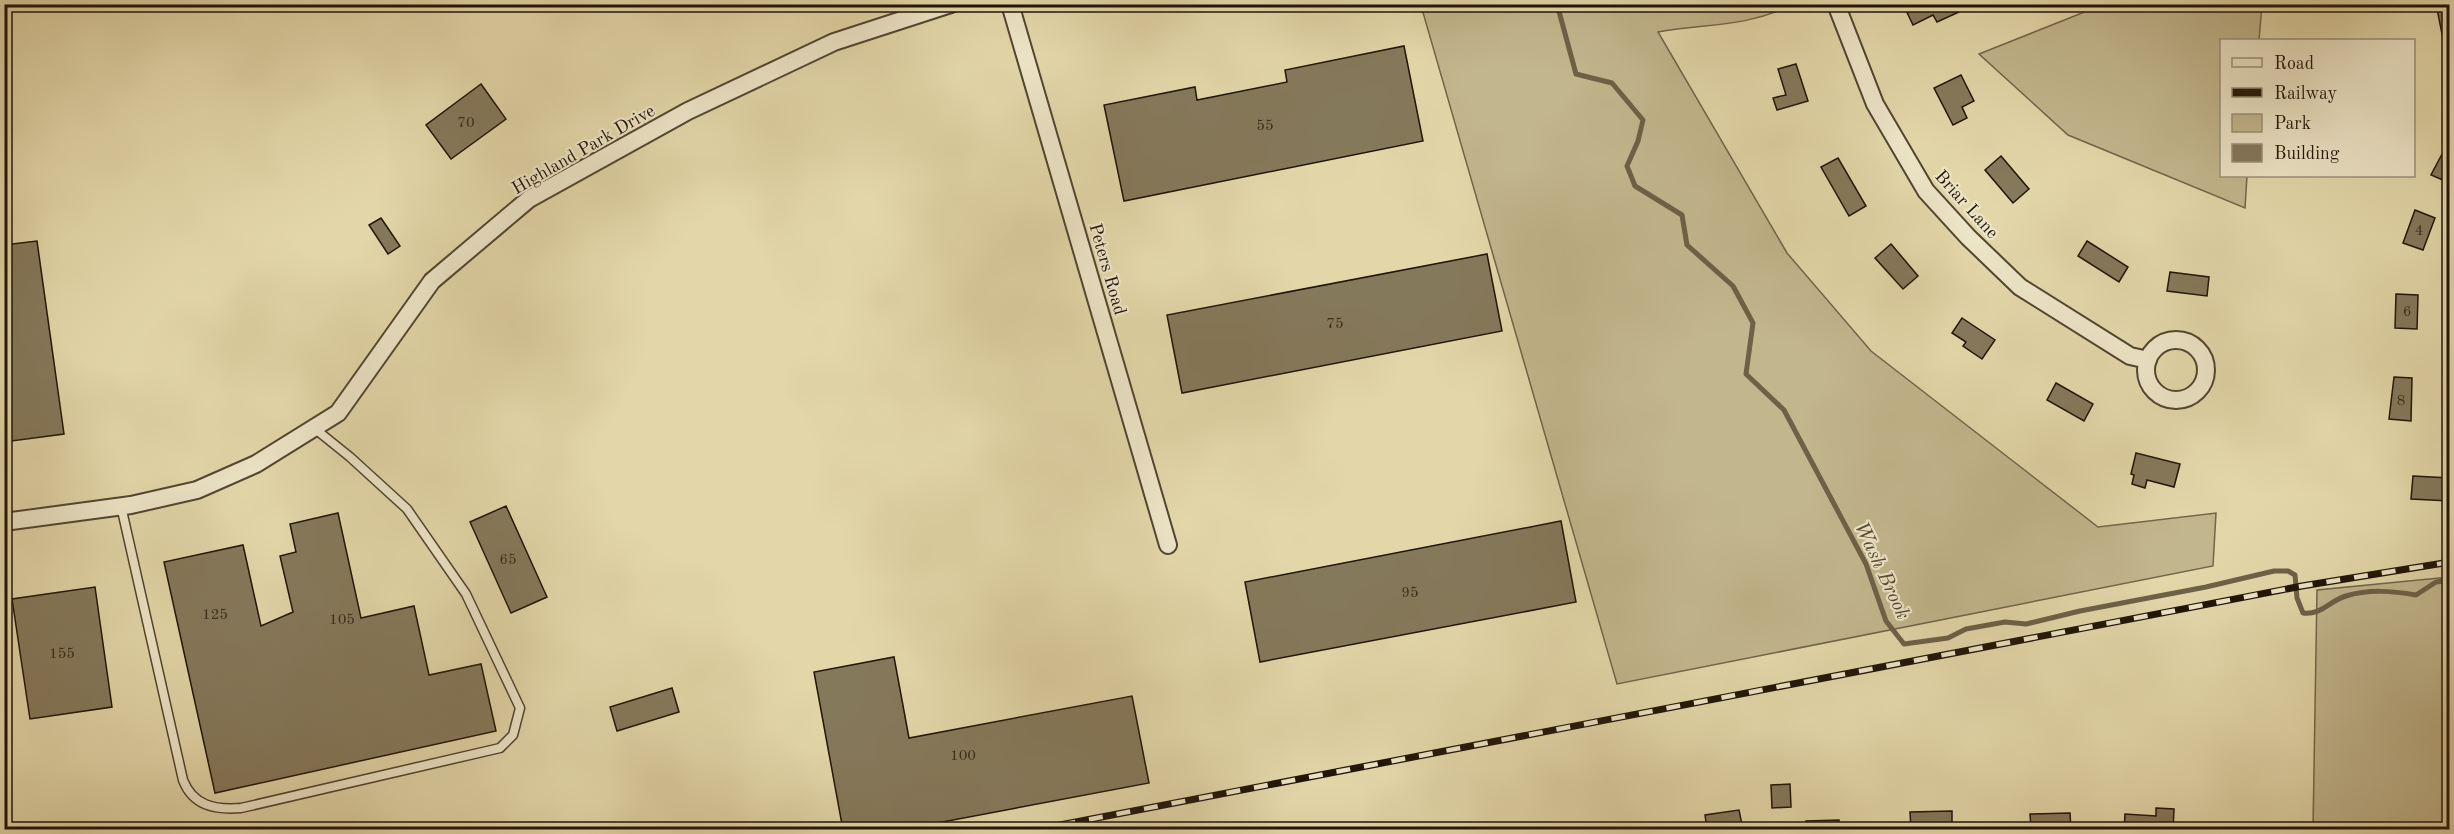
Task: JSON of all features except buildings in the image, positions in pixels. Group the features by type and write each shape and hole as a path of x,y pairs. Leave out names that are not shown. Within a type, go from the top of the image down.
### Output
{"street":[{"name":"Highland Park Drive","path":"4,522 121,506 196,490 256,464 338,413 432,281 529,199 688,111 834,42 951,4"},
{"name":"Peters Road","path":"1010,4 1168,545"},
{"name":"Briar Lane","path":"1836,4 1875,104 1926,191 1968,237 2020,287 2130,356 2148,360"}],"lane":[{"path":"121,506 183,780 191,795 203,804 230,809 500,748 513,735 520,708 466,594 407,509 350,457 313,428"}],"green space":[{"path":"1419,5 1792,5 1758,18 1658,32 1787,253 1871,351 2098,527 2216,513 2213,566 1617,684"},
{"path":"2102,5 2262,5 2259,39 2220,39 2220,177 2247,177 2245,208 2068,135 1979,54"},
{"path":"2449,577 2449,829 2313,829 2317,590"}],"waterway":[{"name":"Wash Brook","path":"1557,4 1576,74 1612,83 1643,120 1638,141 1627,166 1635,186 1682,215 1687,245 1733,286 1753,323 1746,374 1784,410 1866,564 1886,621 1904,644 1948,638 1966,629 2005,622 2026,624 2274,571 2288,571 2295,575 2297,598 2303,613 2315,612 2340,598 2363,592 2381,591 2416,595 2436,582 2450,580"}],"railway":[{"path":"1034,830 2302,586 2450,562"}]}
